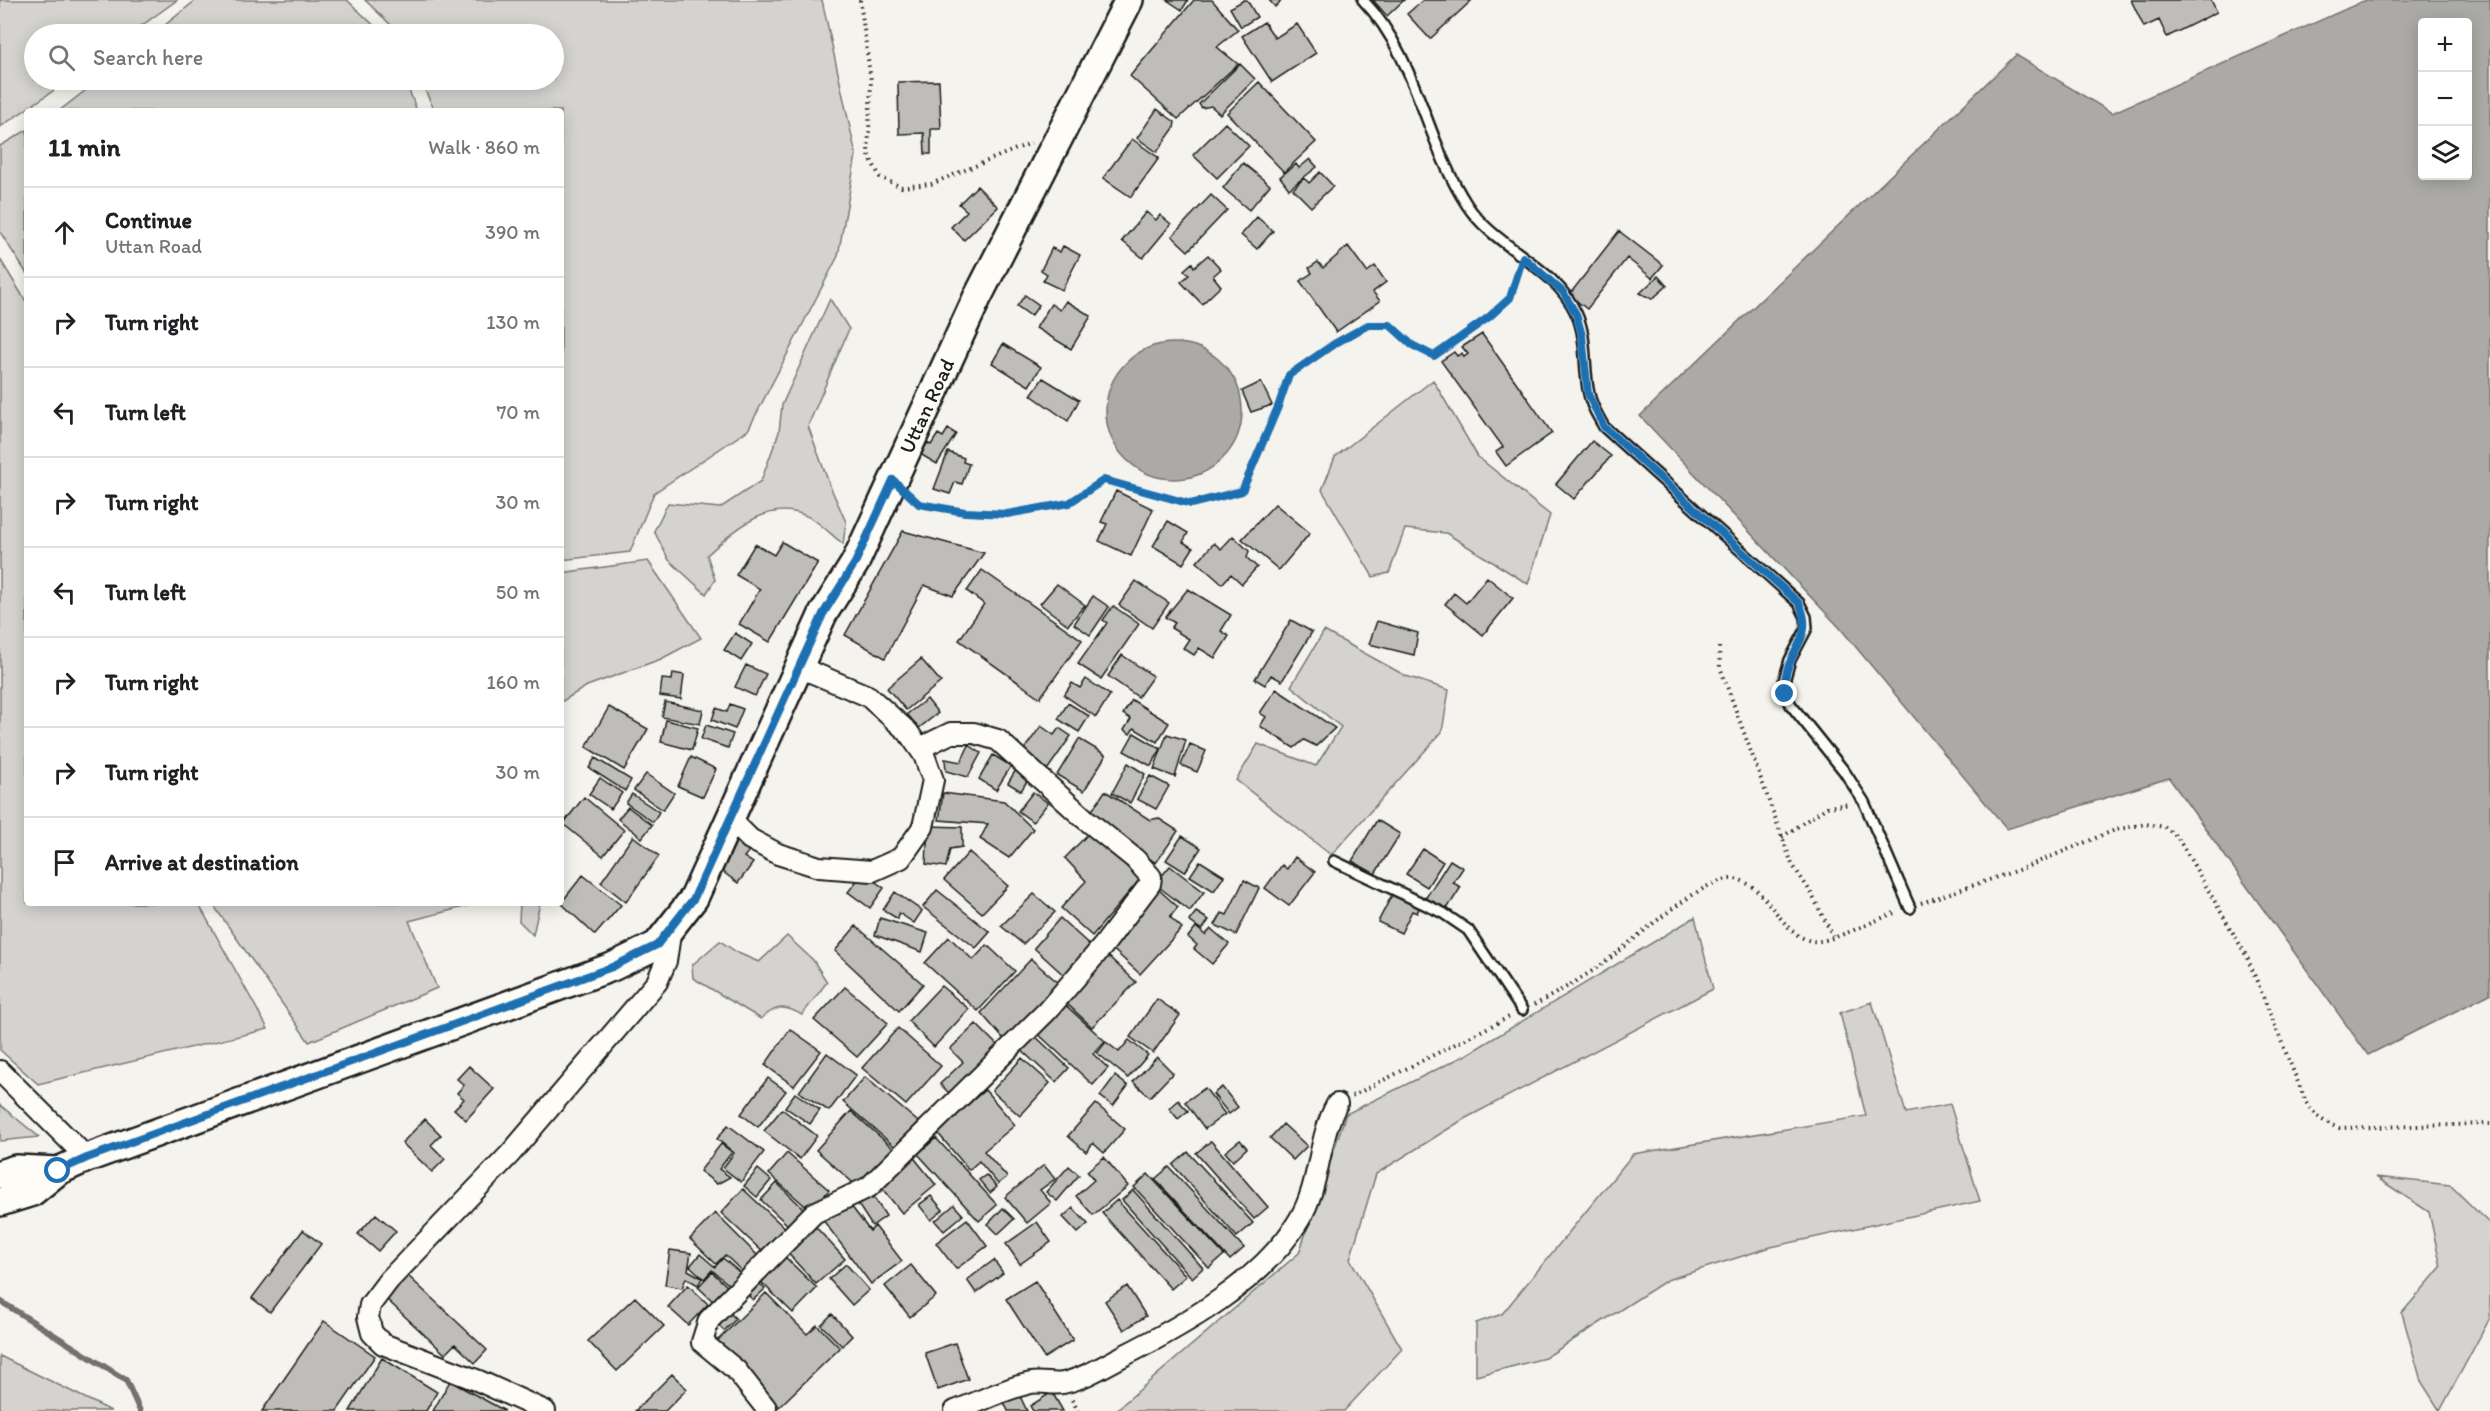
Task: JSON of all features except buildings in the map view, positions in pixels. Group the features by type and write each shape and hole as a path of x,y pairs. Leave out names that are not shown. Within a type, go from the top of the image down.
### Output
{"main road":[{"name":"Uttan Road","path":"0,1202 32,1192 58,1171 87,1158 612,967 657,945 694,898 823,614 855,563 977,298 1128,0"},
{"name":"Uttan Road","path":"0,1174 16,1168 58,1171"}],"street":[{"path":"730,819 750,839 778,854 819,867 872,871 901,858 923,827 933,780 920,748 908,732 868,696 799,667"},
{"path":"766,1410 736,1370 702,1342 709,1320 814,1213 869,1187 1047,1011 1103,946 1150,885 1151,877 1135,859 1084,818 998,740 974,733 951,733 920,748"},
{"path":"545,1411 479,1381 384,1344 372,1334 368,1317 370,1305 388,1280 510,1154 657,982 666,961 671,927"},
{"path":"0,1071 87,1158"},
{"path":"955,1411 1031,1383 1063,1383 1103,1367 1169,1333 1229,1292 1270,1256 1299,1220 1315,1184 1330,1117 1337,1104"}],"lane":[{"path":"1363,0 1383,23 1395,46 1454,182 1468,206 1485,227 1563,292 1576,314 1582,335 1588,394 1604,427 1799,603 1806,617 1806,628 1786,670 1785,694 1791,705 1844,771 1864,802 1910,908"},
{"path":"1334,861 1443,913 1468,930 1522,1011"}],"path":[{"path":"860,0 871,81 868,154 880,177 901,187 931,184 1005,156 1064,127"},
{"path":"893,480 919,504 965,512 1007,514 1069,503 1104,480 1191,504 1242,491 1278,407 1289,375 1334,344 1368,325 1390,325 1412,345 1434,356 1489,317 1510,298 1523,257"},
{"path":"1719,647 1720,667 1792,864 1810,891 1833,936"},
{"path":"1782,837 1827,807 1864,802"},
{"path":"1337,1104 1522,1011 1600,965 1707,885 1729,879 1740,880 1762,895 1800,937 1819,941 2021,869 2115,830 2145,824 2165,827 2178,838 2247,957 2306,1102 2313,1113 2324,1122 2339,1128 2490,1124"}],"shaded area":[{"path":"0,0 177,0 144,24 24,24 24,90 54,90 28,108 24,108 24,111 0,127"},
{"path":"196,0 347,0 372,24 166,24"},
{"path":"365,0 822,0 856,155 838,256 748,430 654,493 630,552 564,560 564,108 434,108 425,90 564,90 564,24 390,24"},
{"path":"2366,0 2490,0 2490,994 2368,1055 2169,778 2007,829 1840,628 1640,416 2016,55 2112,113"},
{"path":"86,90 409,90 416,108 63,108"},
{"path":"24,132 24,269 0,232 0,146"},
{"path":"0,259 24,298 24,906 200,906 268,1029 38,1084 0,1050"},
{"path":"830,299 849,329 808,426 846,522 843,544 814,520 799,513 784,511 769,513 743,526 707,555 715,580 706,594 669,560 654,531 668,503 720,508 761,481 779,432 782,405"},
{"path":"1174,343 1200,348 1212,354 1222,363 1231,373 1237,385 1242,411 1237,437 1231,449 1222,459 1212,468 1200,474 1174,479 1148,474 1136,468 1126,459 1117,449 1111,437 1106,411 1111,385 1117,373 1126,363 1136,354 1148,348"},
{"path":"1433,380 1478,457 1550,515 1528,584 1446,533 1405,529 1389,573 1373,577 1322,490 1335,457"},
{"path":"648,561 701,638 661,659 587,686 564,700 564,573"},
{"path":"1324,631 1406,676 1449,690 1442,732 1331,855 1236,780 1258,744 1316,766 1341,727 1291,686"},
{"path":"214,906 467,906 409,921 437,988 309,1042"},
{"path":"520,906 539,906 533,935 519,921"},
{"path":"1695,917 1713,989 1464,1119 1376,1174 1350,1259 1402,1349 1344,1411 1115,1411 1299,1253 1346,1114 1466,1055"},
{"path":"787,936 813,960 827,982 802,1015 791,1009 781,1008 771,1011 761,1019 693,978 692,965 720,941 738,953 759,962"},
{"path":"1872,1002 1906,1113 1950,1104 1980,1201 1771,1247 1667,1280 1545,1358 1476,1376 1476,1323 1502,1314 1633,1154 1866,1116 1840,1013"},
{"path":"0,1105 39,1137 0,1141"},
{"path":"2376,1177 2450,1185 2490,1224 2490,1318 2440,1411 2421,1381 2402,1313 2441,1267 2429,1212"},
{"path":"0,1356 111,1411 0,1411"}],"waterway":[{"path":"0,1301 126,1380 140,1411"}],"route":[{"path":"58,1171 87,1158 612,967 657,945 694,898 823,614 855,563 893,480 919,504 965,512 1007,514 1069,503 1104,480 1191,504 1242,491 1278,407 1289,375 1334,344 1368,325 1390,325 1412,345 1434,356 1489,317 1510,298 1523,257 1563,292 1576,314 1582,335 1588,394 1604,427 1799,603 1806,617 1806,628 1786,670 1785,694"}]}
